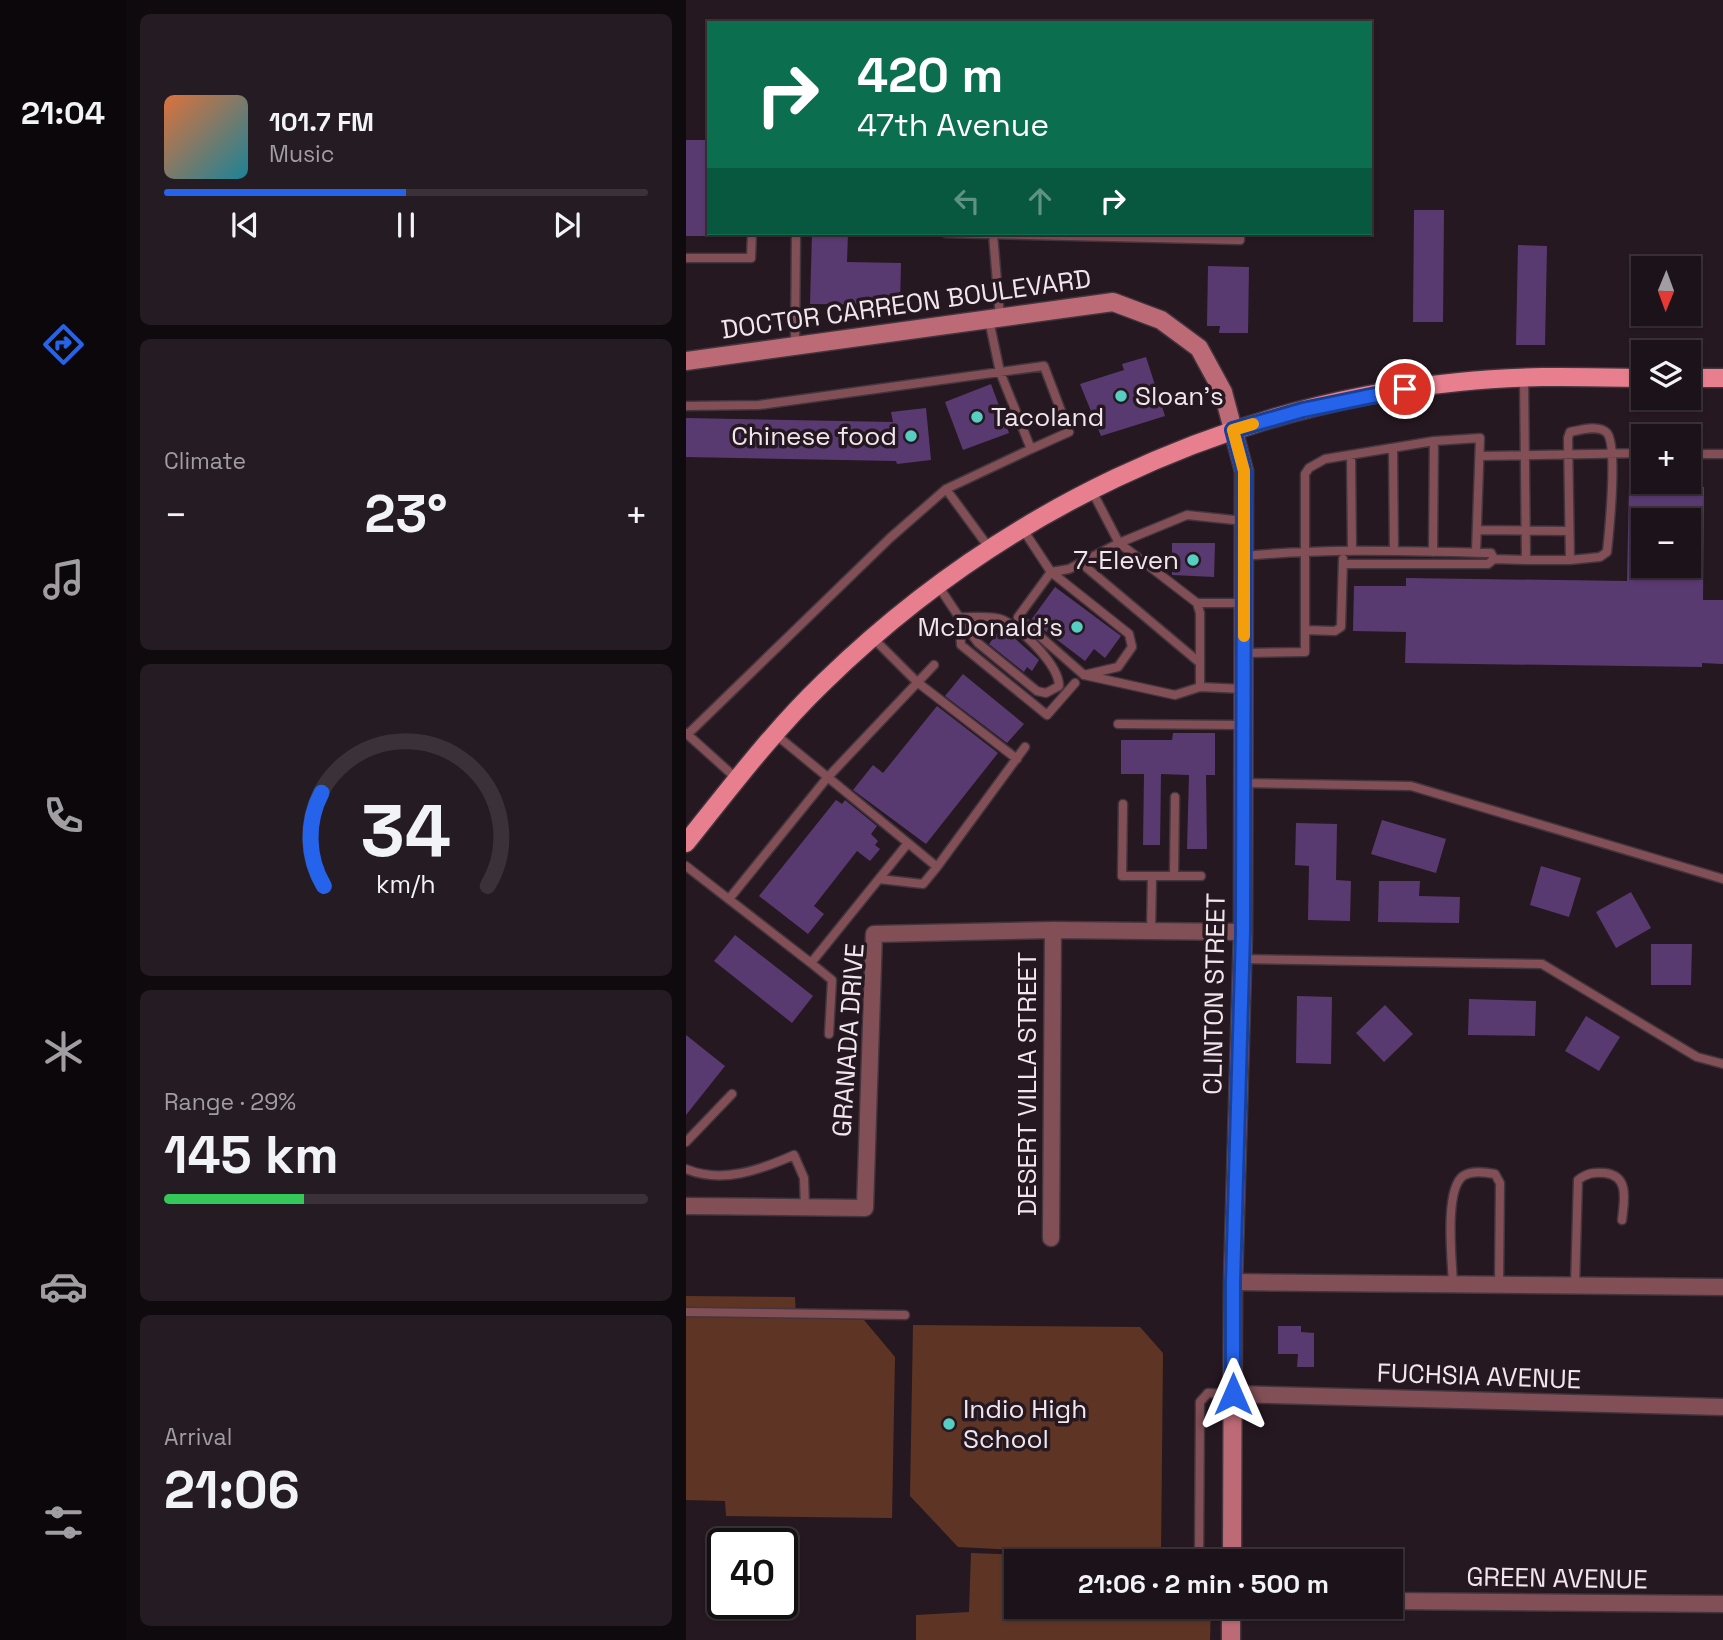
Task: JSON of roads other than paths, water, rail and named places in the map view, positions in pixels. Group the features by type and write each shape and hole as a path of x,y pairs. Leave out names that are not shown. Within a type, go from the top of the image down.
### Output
{"main road":[{"path":"686,843 775,734 872,637 937,584 1022,528 1091,489 1144,463 1233,430 1361,397 1458,382 1524,377 1631,378"},
{"path":"1701,378 1723,379"}],"street":[{"name":"DOCTOR CARREON BOULEVARD","path":"686,361 1113,302 1161,320 1199,348 1223,392 1233,430"},
{"name":"CLINTON STREET","path":"1232,1549 1233,1282 1243,932 1244,690 1244,471 1233,430"},
{"name":"GRANADA DRIVE","path":"686,1206 865,1208 874,934 1053,930 1243,932"},
{"name":"DESERT VILLA STREET","path":"1051,1238 1053,930"},
{"path":"1233,1282 1723,1287"},
{"name":"FUCHSIA AVENUE","path":"1233,1394 1723,1407"},
{"name":"GREEN AVENUE","path":"1403,1601 1723,1604"},
{"path":"1231,1619 1231,1640"}],"lane":[{"path":"686,258 751,258 752,235"},
{"path":"795,346 796,235"},
{"path":"993,235 995,318 1000,372 1031,449"},
{"path":"1034,235 1240,240 1240,235"},
{"path":"686,406 759,405 1044,366 1069,432 946,489 890,538 687,733 737,779"},
{"path":"1524,377 1526,560"},
{"path":"1342,564 1488,564 1494,559 1570,560 1600,557 1607,552 1611,453 1608,435 1604,430 1587,428 1570,432 1567,453 1570,560"},
{"path":"1244,653 1305,652 1305,474 1309,468 1325,459 1434,441 1480,438 1479,530 1476,552"},
{"path":"1433,552 1434,441"},
{"path":"1393,448 1394,551"},
{"path":"1480,456 1525,453 1631,453"},
{"path":"1701,454 1722,454"},
{"path":"1305,630 1335,631 1341,627 1342,564 1348,550 1351,455"},
{"path":"946,489 990,549"},
{"path":"1091,489 1119,543 1197,603 1200,613 1200,687"},
{"path":"1244,521 1187,514 1119,543 1069,569 1051,572 1018,617 1084,675 1175,695 1200,687 1244,690"},
{"path":"1022,528 1051,572 1129,634 1132,647 1118,667 1084,675"},
{"path":"1479,530 1569,531"},
{"path":"1244,556 1304,550 1348,550 1476,552 1491,553 1494,559"},
{"path":"1080,563 1200,663"},
{"path":"937,584 959,617 978,643 1037,691 1046,693 1059,686 1059,677 1052,663 1002,620 959,617"},
{"path":"1197,603 1244,603"},
{"path":"959,617 961,645 1047,715 1075,683"},
{"path":"872,637 917,682 1017,759"},
{"path":"729,899 827,778 934,665"},
{"path":"1118,724 1243,724"},
{"path":"775,734 937,867"},
{"path":"879,879 923,884 1026,747"},
{"path":"1243,783 1411,786 1723,879"},
{"path":"1174,876 1175,797"},
{"path":"1123,804 1122,876 1202,876"},
{"path":"811,963 908,844"},
{"path":"686,866 832,980 829,1034"},
{"path":"1152,876 1152,931"},
{"path":"1242,959 1542,964 1698,1057 1723,1063"},
{"path":"686,1142 732,1094"},
{"path":"686,1169 701,1175 738,1175 794,1155 804,1178 804,1207"},
{"path":"1453,1284 1451,1212 1456,1185 1464,1175 1481,1171 1495,1174 1500,1183 1499,1285"},
{"path":"1575,1286 1578,1180 1593,1172 1616,1174 1620,1178 1624,1195 1622,1220"},
{"path":"686,1312 905,1315"},
{"path":"1199,1549 1200,1402 1208,1393 1233,1394"}],"place":[{"name":"Sloan's","path":"1121,396"},
{"name":"Tacoland","path":"977,417"},
{"name":"Chinese food","path":"911,436"},
{"name":"7-Eleven","path":"1193,560"},
{"name":"McDonald's","path":"1077,627"},
{"name":"Indio High School","path":"949,1424"}]}
